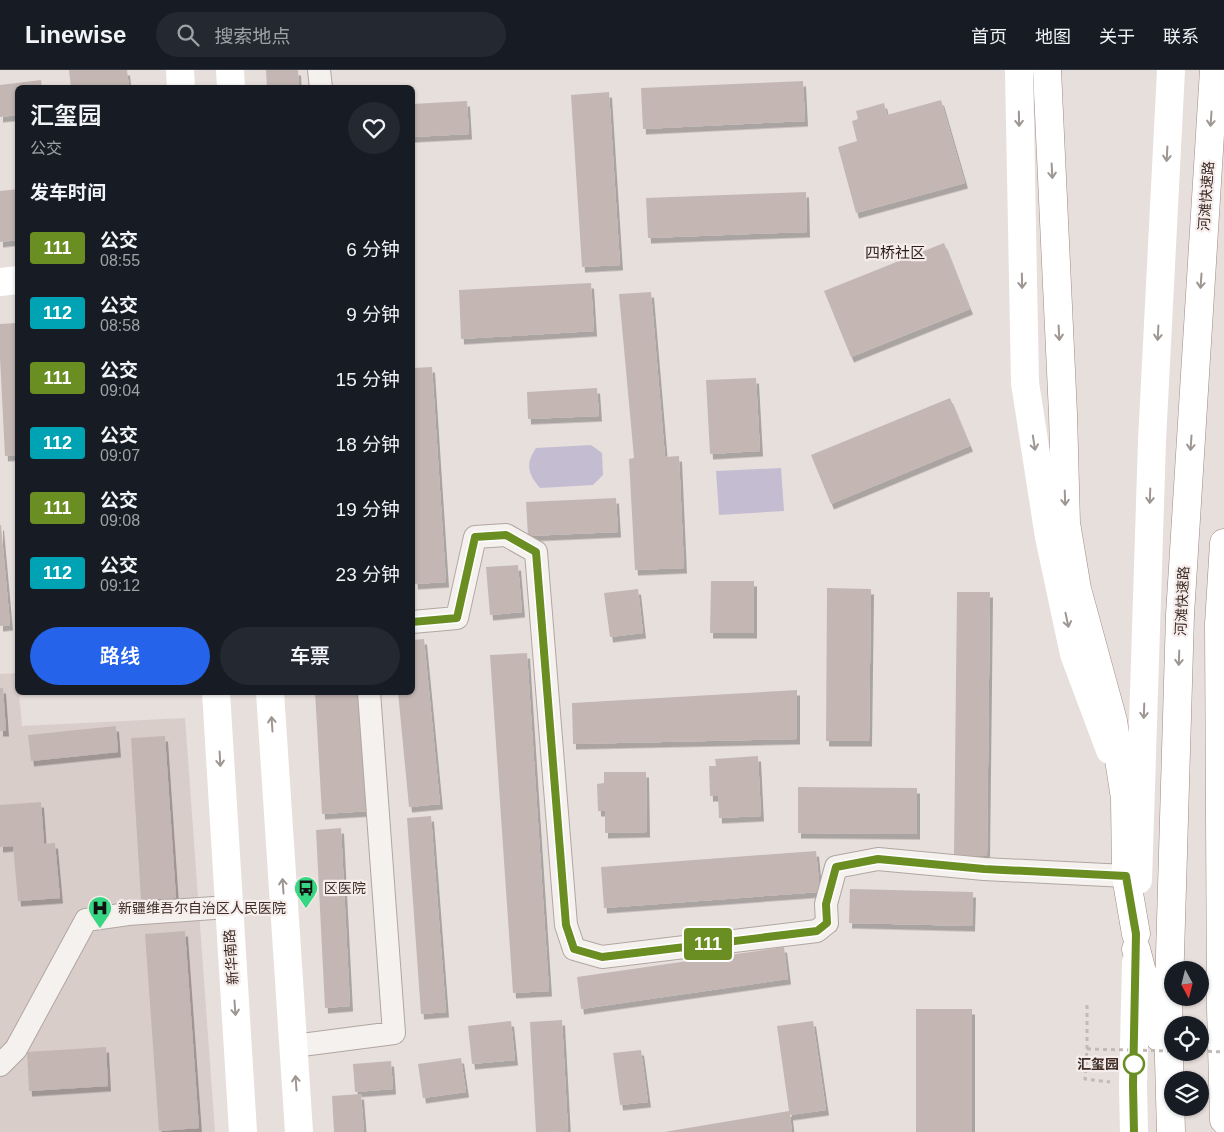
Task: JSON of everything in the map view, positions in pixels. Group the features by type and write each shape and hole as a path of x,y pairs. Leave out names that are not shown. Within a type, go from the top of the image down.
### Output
{"main road":[{"path":"180,70 181,85"},
{"path":"230,70 231,85"},
{"path":"1019,70 1025,383 1049,537 1074,654 1123,786"},
{"path":"1047,70 1068,533 1077,589 1113,721 1125,798 1126,876 1136,941 1168,1071"},
{"path":"1134,1132 1136,941 1152,441 1171,70"},
{"name":"河滩快速路","path":"1170,1071 1168,1022 1180,615 1214,70"},
{"path":"0,282 15,280"},
{"path":"1224,543 1219,634 1221,1008 1224,1120"},
{"name":"新华南路","path":"216,695 243,1132"},
{"path":"270,695 299,1132"},
{"name":"河滩快速路","path":"1171,1116 1171,1132"}],"street":[{"path":"319,70 321,85"},
{"path":"415,622 457,618 475,537 506,535 536,552 566,925 574,949 602,957 817,931 827,923 826,904 836,867 878,859 984,869 1126,876"},
{"path":"294,1046 394,1032 369,695"},
{"path":"0,1066 16,1048 86,920 128,914 228,907"}],"path":[{"path":"1085,1079 1087,1005"},
{"path":"1087,1049 1164,1051"},
{"path":"1209,1051 1224,1052"}],"shaded area":[{"path":"591,445 602,453 603,475 593,485 540,488 533,478 529,464 536,448"},
{"path":"781,468 784,511 719,515 716,471"},
{"name":"新疆维吾尔自治区人民医院","path":"15,673 15,695 19,695 22,726 185,718 215,1132 0,1132 0,674"}],"building":[{"path":"69,70 127,70 129,85 71,85"},
{"path":"266,70 298,70 299,85 267,85"},
{"path":"41,80 42,85 15,85 15,115 0,117 0,85"},
{"path":"803,81 805,121 643,129 641,88"},
{"path":"609,92 620,265 582,267 571,95"},
{"path":"941,100 965,183 856,213 838,147 857,141 852,121 858,119 856,111 884,103 887,115"},
{"path":"467,101 469,134 415,137 415,104"},
{"path":"15,189 15,240 0,242 0,191"},
{"path":"806,192 807,232 648,238 646,198"},
{"path":"944,243 970,309 851,357 824,291"},
{"path":"591,283 594,331 461,339 459,290"},
{"path":"651,292 665,457 679,456 684,568 635,570 629,459 634,458 619,294"},
{"path":"15,323 15,455 5,456 0,358 0,324"},
{"path":"432,367 446,582 415,584 415,368"},
{"path":"756,378 760,451 710,454 706,380"},
{"path":"597,388 599,416 528,419 527,392"},
{"path":"950,398 970,446 831,504 811,455"},
{"path":"616,498 618,532 528,536 526,502"},
{"path":"0,525 10,625 0,626"},
{"path":"518,565 522,612 490,615 486,567"},
{"path":"711,581 754,581 754,633 710,633"},
{"path":"827,588 871,589 869,741 826,741"},
{"path":"638,589 643,633 610,637 604,593"},
{"path":"957,592 990,592 987,856 954,855"},
{"path":"424,639 440,804 409,807 398,695 415,695 415,640"},
{"path":"527,653 549,991 513,993 490,655"},
{"path":"0,688 3,688 6,731 0,731"},
{"path":"797,690 797,739 573,744 572,703"},
{"path":"315,695 363,695 370,811 322,814"},
{"path":"116,726 118,752 31,761 28,735"},
{"path":"165,736 176,898 141,900 131,738"},
{"path":"758,756 761,816 719,818 718,796 710,796 709,766 716,766 715,759"},
{"path":"604,772 646,772 647,832 605,833 605,811 598,811 597,784 604,783"},
{"path":"798,787 917,788 917,834 798,833"},
{"path":"41,802 44,844 55,843 60,898 18,901 13,846 0,847 0,805"},
{"path":"431,816 446,1012 421,1014 407,818"},
{"path":"341,828 350,1006 325,1008 316,830"},
{"path":"816,851 820,892 604,908 601,867"},
{"path":"850,889 973,892 972,926 849,923"},
{"path":"185,931 199,1128 159,1131 145,934"},
{"path":"784,947 788,979 581,1009 577,977"},
{"path":"916,1009 972,1009 972,1132 916,1132"},
{"path":"562,1020 568,1131 536,1132 530,1022"},
{"path":"511,1021 515,1060 472,1064 468,1026"},
{"path":"813,1021 826,1110 790,1115 792,1132 664,1132 789,1111 777,1026"},
{"path":"106,1047 108,1086 29,1091 27,1052"},
{"path":"641,1050 648,1102 620,1105 613,1053"},
{"path":"461,1058 466,1092 423,1098 418,1064"},
{"path":"391,1061 393,1089 355,1092 353,1064"},
{"path":"361,1094 364,1132 334,1132 332,1096"}],"bus line":[{"name":"111","path":"415,622 457,618 475,537 506,535 536,552 566,925 574,949 602,957 817,931 827,923 826,904 836,867 878,859 984,869 1126,876 1136,934 1134,1132"}],"place":[{"name":"区医院","path":"306,909"},
{"name":"新疆维吾尔自治区人民医院","path":"100,929"},
{"name":"汇玺园","path":"1134,1064"}],"district":[{"name":"四桥社区","path":"895,252"}]}
